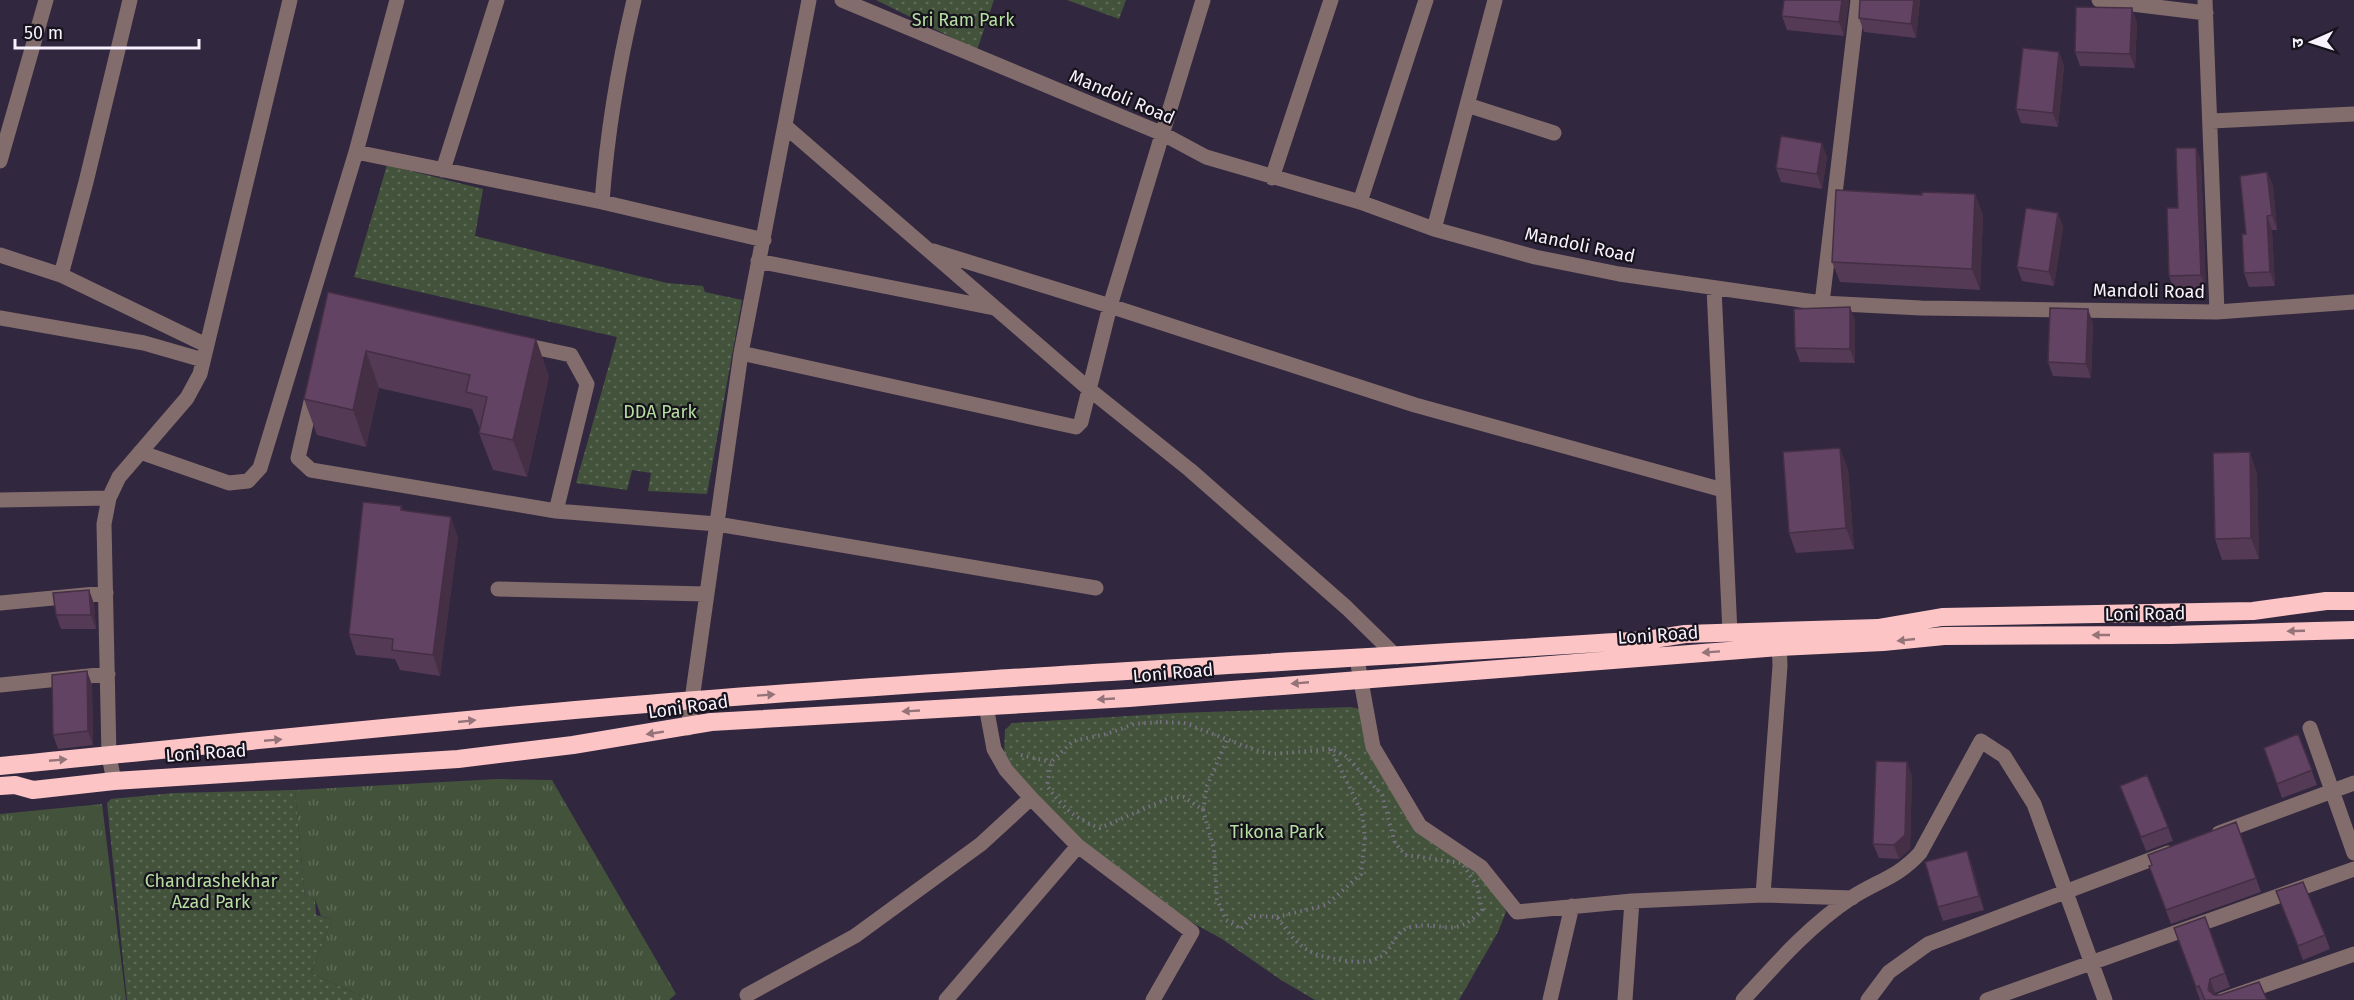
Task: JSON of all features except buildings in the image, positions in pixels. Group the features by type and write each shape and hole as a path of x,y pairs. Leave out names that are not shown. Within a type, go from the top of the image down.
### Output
{"highway":[{"name":"Loni Road","path":"0,786 15,784 33,790 114,781 458,759 688,728 711,722 986,706 1359,679 1779,639 1878,628 1942,617 2253,611 2326,601 2354,601"},
{"name":"Loni Road","path":"0,766 690,701 1014,678 1396,657 1730,633 1779,639 1883,642 1944,636 2171,635 2354,630"}],"street":[{"path":"0,161 46,0"},
{"path":"60,275 86,182 130,0"},
{"path":"114,781 109,756 104,525 109,498 119,477 195,387 290,0"},
{"path":"140,452 229,483 248,482 260,468 356,152 397,0"},
{"path":"443,170 497,0"},
{"path":"602,202 611,117 622,51 634,0"},
{"path":"688,728 690,701 741,354 809,0"},
{"name":"Mandoli Road","path":"842,0 902,23 1162,134 1206,157 1360,202 1434,229 1535,257 1619,274 1822,303 1921,308 2217,312 2354,302"},
{"path":"741,354 1073,427 1081,422 1110,306 1203,0"},
{"path":"1272,178 1331,0"},
{"path":"1360,202 1425,0"},
{"path":"1434,229 1496,0"},
{"path":"1822,303 1858,0"},
{"path":"2099,0 2205,7 2212,121 2217,312"},
{"path":"1467,105 1554,133"},
{"path":"2212,121 2354,114"},
{"path":"785,126 933,251 1090,390 1253,525 1347,608 1396,657"},
{"path":"356,152 602,202 764,240"},
{"path":"933,251 1414,405 1723,490"},
{"path":"0,255 60,275 205,352"},
{"path":"758,261 995,308"},
{"path":"1714,288 1730,633"},
{"path":"0,318 205,352"},
{"path":"503,341 571,355 587,384 556,511"},
{"path":"316,380 298,458 311,470 556,511 717,524 1096,588"},
{"path":"0,500 109,498"},
{"path":"498,589 706,594"},
{"path":"0,603 106,593"},
{"path":"1763,895 1779,639"},
{"path":"1357,659 1373,747 1420,826 1481,867 1517,912 1632,901 1763,895 1851,898"},
{"path":"0,685 108,674"},
{"path":"986,706 994,749 1006,770 1031,798 1078,846 1192,932 1153,1000"},
{"path":"2310,728 2354,853"},
{"path":"1743,1000 1808,933 1851,898 1887,881 1907,867 1920,853 1981,741 2004,756 2034,804 2105,1000"},
{"path":"2199,841 2354,783"},
{"path":"747,995 855,936 981,844 1031,798"},
{"path":"946,1000 1078,846"},
{"path":"1868,1000 1889,972 1928,944 2178,849"},
{"path":"1987,1000 2354,869"},
{"path":"1625,1000 1632,901"},
{"path":"1550,1000 1572,906"},
{"path":"2222,1000 2354,954"}],"path":[{"path":"1203,810 1184,797 1168,798 1100,828 1080,821 1062,808 1047,786 1051,762 1073,741 1107,734 1134,724 1184,723 1227,740 1273,754 1331,749 1346,756 1382,795 1395,843 1405,855 1462,863 1477,886 1482,910 1471,921 1455,930 1440,926 1409,927 1394,937 1385,954 1371,961 1356,962 1319,957 1294,941 1277,917"},
{"path":"1227,740 1211,775 1203,810 1214,849 1217,899 1226,920 1241,929 1252,916 1277,917 1326,904 1361,874 1365,838 1362,813 1331,749"}],"green space":[{"name":"Sri Ram Park","path":"876,0 994,0 977,50"},
{"name":"Sri Ram Park","path":"1067,0 1126,0 1119,19"},
{"name":"DDA Park","path":"387,165 483,189 475,236 667,283 703,286 705,292 742,300 707,494 648,491 651,473 632,470 627,490 576,483 617,337 354,277"},
{"name":"Tikona Park","path":"1350,707 1361,709 1416,827 1466,861 1496,892 1506,912 1498,932 1459,1000 1315,1000 1281,980 1222,939 1173,912 1078,842 1034,796 1004,755 1005,730 1012,723 1178,713"},
{"path":"498,779 552,780 676,994 669,1000 369,1000 311,973 332,919 321,916 315,899 305,897 295,790"},
{"name":"Chandrashekhar Azad Park","path":"295,790 305,897 315,899 316,915 332,919 311,973 369,1000 127,1000 107,803 111,799 174,793"},
{"path":"102,804 126,1000 0,1000 0,814"}]}
